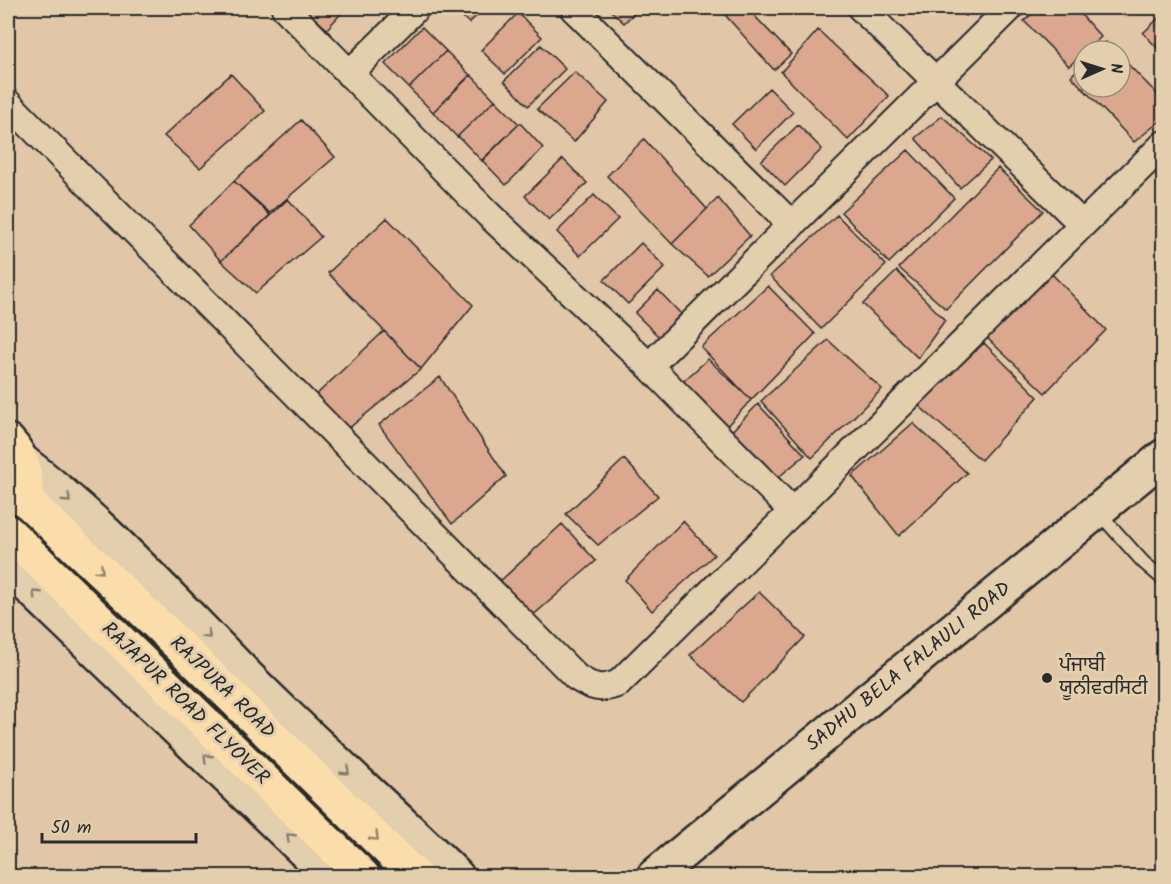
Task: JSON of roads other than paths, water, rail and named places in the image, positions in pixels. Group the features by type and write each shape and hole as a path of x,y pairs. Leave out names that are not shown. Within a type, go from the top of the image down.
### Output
{"highway":[{"name":"RAJPURA ROAD","path":"16,472 157,624 415,876"},
{"name":"RAJAPUR ROAD FLYOVER","path":"8,532 363,876"}],"street":[{"path":"285,8 489,215 649,366 792,511"},
{"path":"349,74 416,8"},
{"path":"573,8 792,225"},
{"path":"861,8 1082,224"},
{"path":"649,366 1010,8"},
{"path":"8,103 585,683 602,688 619,683 1164,144"},
{"name":"SADHU BELA FALAULI ROAD","path":"654,876 1164,456"},
{"path":"16,472 45,478 143,571 264,693 456,876"},
{"path":"8,567 330,876"}],"lane":[{"path":"1098,512 1143,562 1164,580"}],"place":[{"name":"ਪੰਜਾਬੀ ਯੂਨੀਵਰਸਿਟੀ","path":"1047,678"}]}
